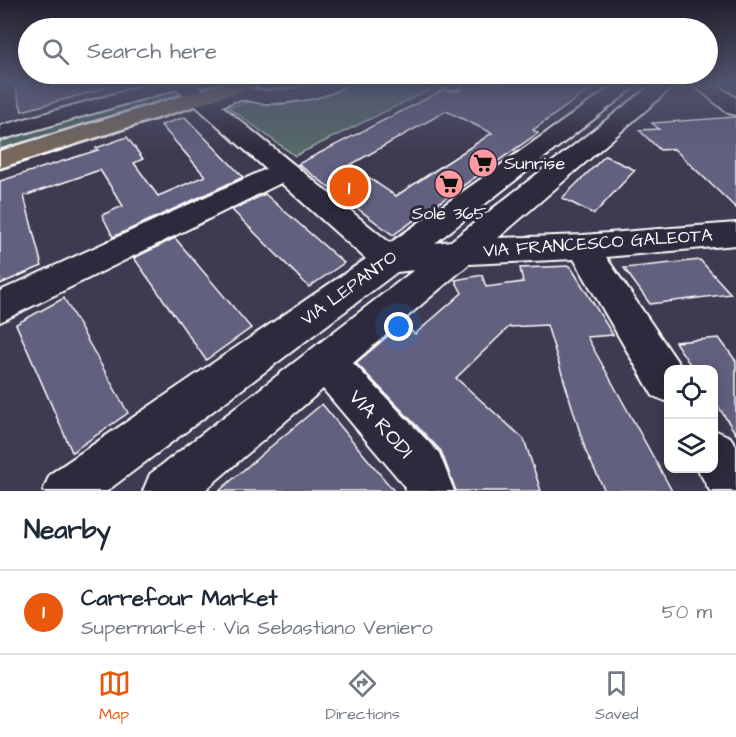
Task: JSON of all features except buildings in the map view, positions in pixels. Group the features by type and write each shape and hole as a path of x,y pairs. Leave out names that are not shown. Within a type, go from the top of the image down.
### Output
{"main road":[{"path":"0,160 162,106"}],"street":[{"path":"0,134 97,106"},
{"path":"208,106 389,260"},
{"name":"VIA LEPANTO","path":"67,491 599,106"},
{"path":"167,491 639,106"},
{"path":"0,307 284,171"},
{"name":"VIA FRANCESCO GALEOTA","path":"389,260 459,252 583,247 736,234"},
{"path":"583,247 664,374"},
{"name":"VIA RODI","path":"325,362 422,470 430,491"},
{"path":"718,460 736,489"}],"green space":[{"path":"120,106 155,106 0,152 0,141"},
{"path":"233,106 397,106 295,156 228,107"}],"place":[{"name":"Sunrise","path":"483,163"},
{"name":"Sole 365","path":"449,184"},
{"name":"Carrefour Market","path":"349,187"}]}
